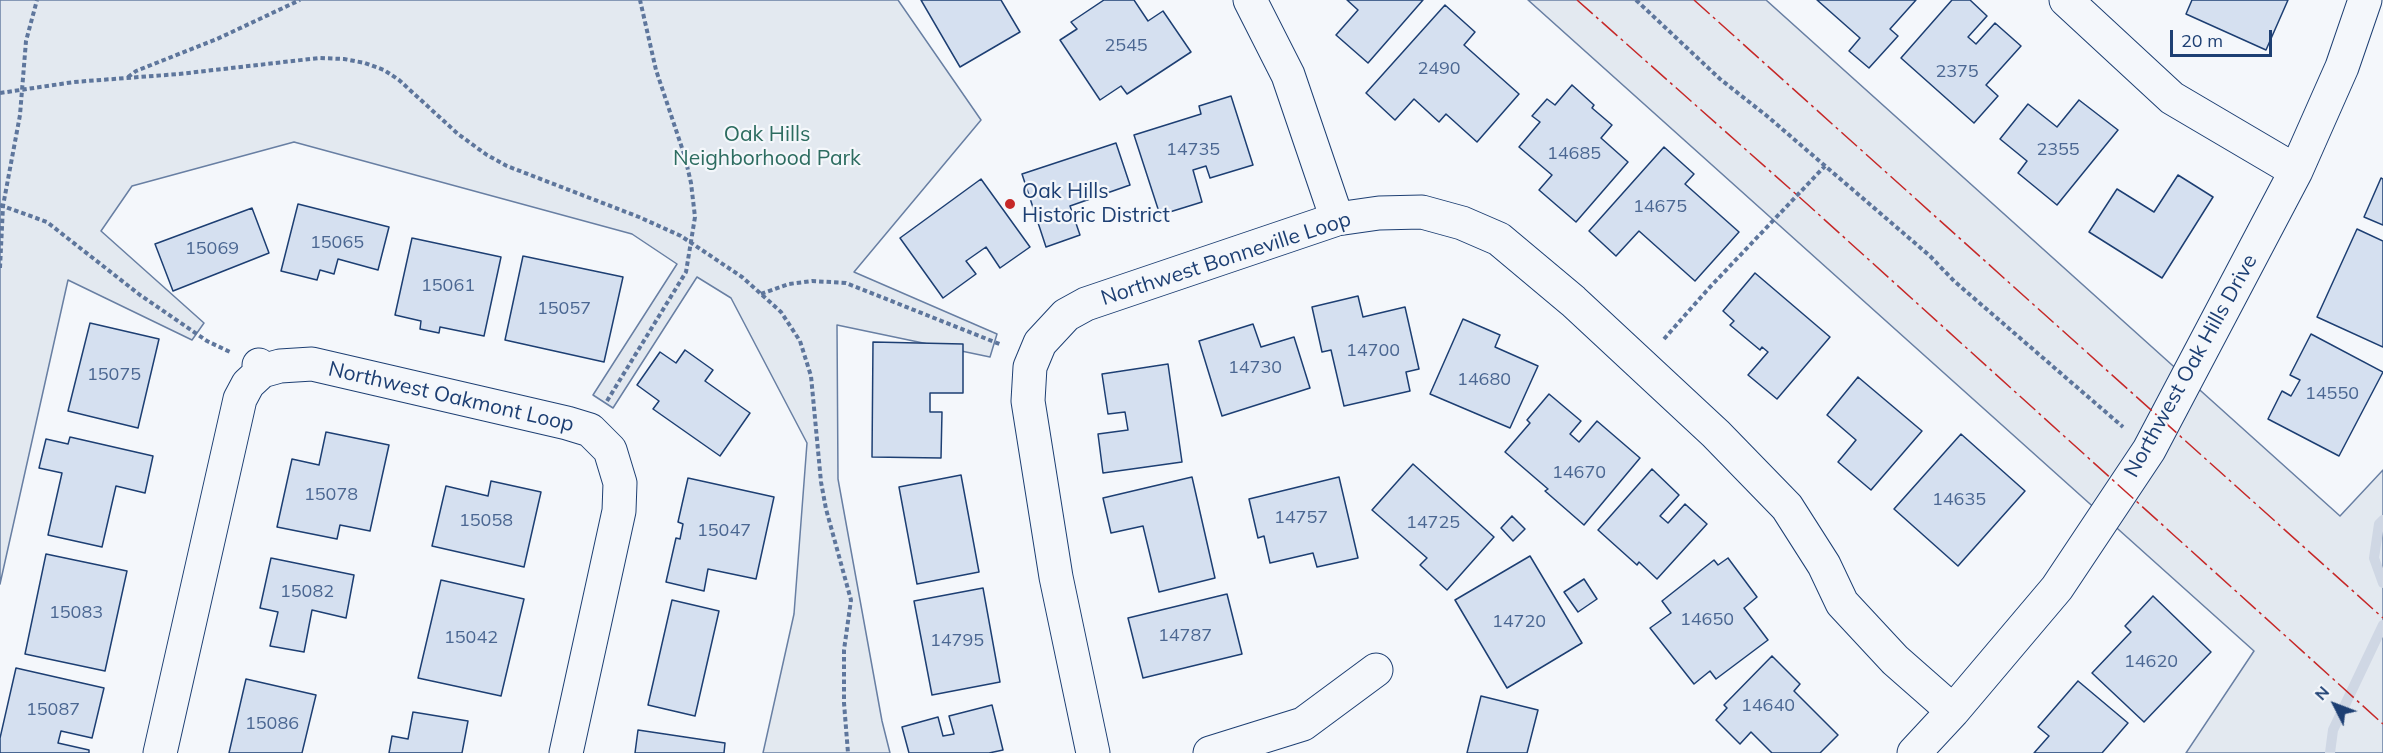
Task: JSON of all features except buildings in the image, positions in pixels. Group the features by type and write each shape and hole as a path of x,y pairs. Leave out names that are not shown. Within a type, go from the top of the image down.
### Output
{"street":[{"path":"1250,0 1288,75 1337,219"},
{"path":"2066,0 2172,98 2296,171"},
{"name":"Northwest Oak Hills Drive","path":"1914,753 1953,711 2057,588 2149,450 2296,171 2342,67 2365,0"},
{"name":"Northwest Bonneville Loop","path":"1093,753 1056,577 1028,402 1030,367 1040,343 1066,315 1086,304 1337,219 1379,213 1422,212 1462,223 1499,239 1573,301 1716,434 1787,507 1824,565 1842,603 1895,660 1953,711"},
{"name":"Northwest Oakmont Loop","path":"261,368 312,364 567,423 590,430 610,450 620,483 619,512 566,753"},
{"path":"160,753 235,417 240,399 261,368"},
{"path":"1210,753 1303,724 1376,670"}],"path":[{"path":"0,268 1,205 20,116 26,41 37,0"},
{"path":"128,78 146,66 217,39 300,0"},
{"path":"590,430 686,272 692,243 695,217 691,183 682,146 656,70 640,0"},
{"path":"1636,0 1720,79 1825,166 2149,450"},
{"path":"0,93 23,88 319,58 365,63 384,70 399,80 458,134 487,155 507,166 639,218 692,243 742,277 781,312 800,341 811,376 821,482 826,509 851,600 844,650 844,703 848,753"},
{"path":"1642,366 1710,287 1825,166"},
{"path":"1,205 47,222 140,295 207,341 261,368"},
{"path":"761,294 789,284 812,281 846,283 1034,357"}],"green space":[{"name":"Oak Hills Neighborhood Park","path":"0,0 898,0 981,120 854,272 997,334 990,357 837,325 838,479 882,721 890,753 763,753 794,614 807,443 731,298 697,277 613,408 593,395 677,264 632,234 294,142 132,186 101,231 204,323 192,340 68,280 0,584"},
{"path":"1528,0 1766,0 2340,516 2383,470 2383,753 2186,753 2254,651"}],"waterway":[{"path":"2383,520 2379,524 2374,558 2383,583"},
{"path":"2330,753 2333,730 2383,625"}],"power":[{"path":"1577,0 1806,203 2383,724"},
{"path":"1694,0 2383,618"}],"place":[{"name":"Oak Hills Historic District","path":"1010,204"}]}
